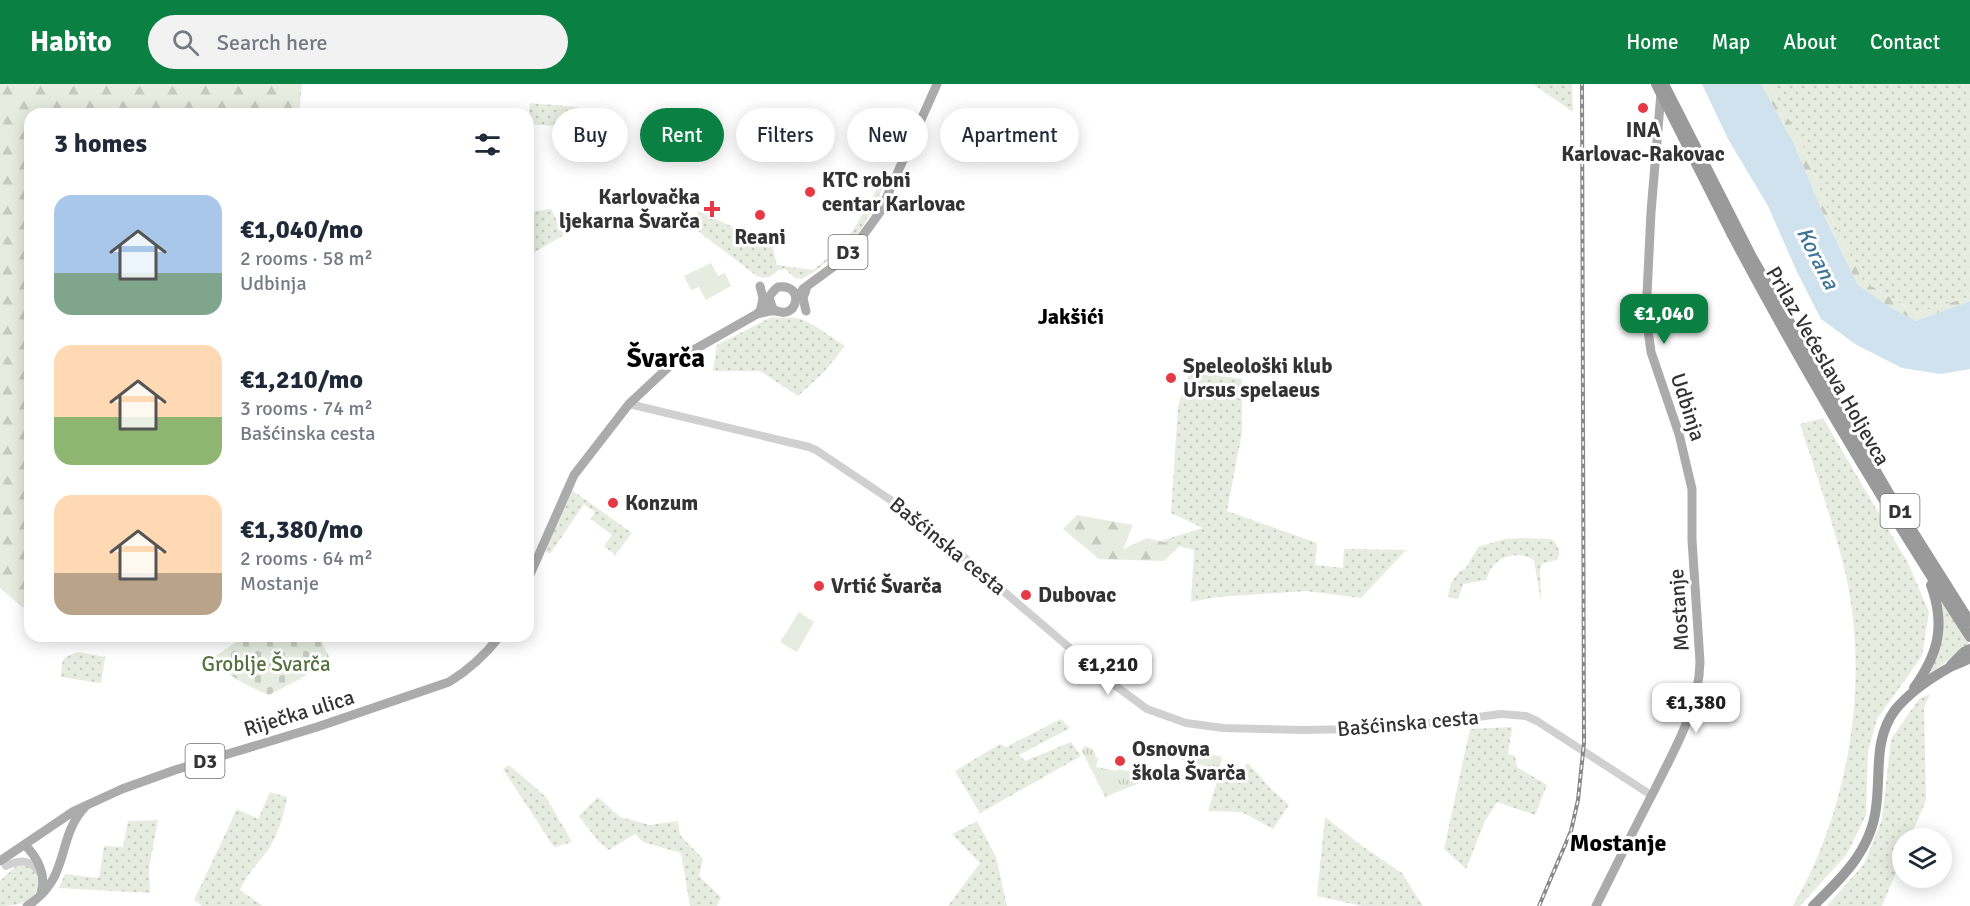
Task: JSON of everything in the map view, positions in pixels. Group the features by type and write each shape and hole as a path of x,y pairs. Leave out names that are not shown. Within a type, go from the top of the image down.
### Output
{"highway":[{"name":"D1","path":"1656,84 1736,233"},
{"name":"D1","path":"1662,84 1736,233"},
{"name":"Prilaz Većeslava Holjevca","path":"1736,233 1923,565 1970,637"},
{"name":"Prilaz Većeslava Holjevca","path":"1834,408 1970,622"},
{"path":"1813,906 1843,877 1865,846 1876,810 1878,755 1882,736 1892,716 1909,696 1931,662 1938,635 1939,618 1935,597 1923,565"},
{"path":"1909,696 1970,649"},
{"path":"1946,669 1968,661"}],"main road":[{"name":"D3","path":"534,565 574,475 628,404 676,360 759,312 789,311 808,286 837,264 864,234 880,212 937,84"},
{"name":"Udbinja","path":"1662,84 1656,143 1646,315 1651,352 1679,434 1692,489 1692,540"},
{"path":"759,312 763,298 760,286"},
{"name":"D3","path":"759,312 774,289 786,286 808,286"},
{"path":"786,286 793,291 796,300"},
{"path":"806,311 803,298 808,286"},
{"path":"769,298 771,305 777,311"},
{"name":"Mostanje","path":"1596,906 1696,701 1700,681 1700,662 1692,540"},
{"name":"Riječka ulica","path":"2,866 25,844 74,811 94,801 175,770 317,727 449,682 463,674 495,642"},
{"name":"Riječka ulica","path":"27,906 39,898 55,878 78,815 94,801"},
{"path":"25,844 38,862 42,875 43,888 39,898"}],"street":[{"path":"644,389 643,400 649,408"},
{"name":"Bašćinska cesta","path":"628,404 816,450 919,519 1105,678 1147,709 1186,723 1223,728 1293,730 1400,726 1501,714 1526,716 1651,795"},
{"path":"2,866 19,860 27,861 42,875"}],"green space":[{"path":"0,84 302,84 300,108 24,108 24,608 0,588"},
{"path":"1533,84 1572,84 1573,112"},
{"path":"1761,84 1769,84 1801,141 1830,215 1863,281 1916,313 1966,298 1970,292 1970,301 1916,321 1888,306 1858,285 1825,218 1794,144"},
{"path":"1769,84 1970,84 1970,292 1966,298 1916,313 1863,281 1830,215 1801,141"},
{"path":"530,103 580,108 552,108 552,126 534,124 534,108 530,108"},
{"path":"882,180 886,182 861,230 818,269 802,279 795,278 785,269 778,270 769,277 757,276 694,228 698,211 772,245 777,265 813,270 829,257 854,229"},
{"path":"551,209 564,235 534,252 534,212"},
{"path":"711,263 718,276 725,273 731,286 706,300 699,287 691,290 684,276"},
{"path":"772,317 806,321 845,346 823,373 798,396 760,371 713,371 717,345"},
{"path":"1189,372 1242,379 1242,433 1227,511 1317,543 1315,565 1343,568 1344,549 1406,550 1361,598 1306,591 1217,597 1191,602 1194,550 1160,541 1203,528 1171,513 1178,406"},
{"path":"1823,418 1908,563 1929,612 1922,656 1877,719 1868,751 1866,815 1847,854 1800,906 1793,906 1819,853 1831,820 1841,787 1853,717 1855,646 1846,576 1800,424"},
{"path":"569,488 632,533 615,555 604,546 612,535 591,519 595,512 584,504 550,554 541,549"},
{"path":"1077,515 1133,525 1123,549 1147,538 1180,546 1164,561 1099,559 1063,529"},
{"path":"1505,539 1551,539 1558,548 1557,560 1543,563 1540,568 1541,602 1534,560 1519,555 1498,561 1489,572 1487,580 1463,584 1458,599 1448,596 1451,583 1459,572 1466,568 1478,547"},
{"path":"1941,599 1969,644 1926,677"},
{"path":"799,612 814,622 797,652 780,642"},
{"name":"Groblje Švarča","path":"236,642 322,642 329,657 300,679 269,695 231,675 218,664 214,657"},
{"path":"78,652 105,657 101,683 61,677 63,660"},
{"path":"1930,694 1924,708 1926,800 1914,828 1892,828 1892,882 1882,906 1827,906 1864,864 1882,819 1891,739 1919,699"},
{"path":"1061,719 1070,728 1019,755 1025,761 1071,742 1081,756 980,813 955,771 1000,744 1006,747"},
{"path":"1512,727 1508,754 1515,756 1517,767 1547,785 1535,815 1497,802 1485,821 1466,869 1444,849 1470,729"},
{"path":"1165,742 1222,757 1219,770 1162,754"},
{"path":"1084,746 1091,748 1095,757 1098,758 1096,767 1153,775 1152,778 1105,797 1082,751"},
{"path":"1248,763 1289,805 1273,829 1242,812 1208,811 1220,771 1237,776"},
{"path":"509,765 546,797 572,842 554,847 503,769"},
{"path":"270,792 287,797 283,817 270,847 240,890 263,906 202,906 194,900 237,809 258,819"},
{"path":"598,797 620,817 650,825 678,821 680,835 703,859 699,876 721,897 717,906 690,906 681,853 643,842 635,834 609,850 598,841 579,816"},
{"path":"1325,817 1402,873 1423,906 1362,906 1317,896"},
{"path":"158,820 149,868 150,893 59,888 65,874 99,878 104,846 123,847 128,821"},
{"path":"977,821 996,857 1007,906 948,906 980,863 952,834"},
{"path":"17,865 30,865 39,880 38,887 31,898 20,904 0,906 0,881"}],"water":[{"name":"Korana","path":"1702,84 1761,84 1794,144 1825,218 1858,285 1888,306 1916,321 1970,301 1970,369 1941,374 1902,368 1855,344 1821,319 1768,206 1728,139"}],"railway":[{"path":"1539,906 1571,831 1578,800 1584,743 1582,84"}],"place":[{"name":"INA Karlovac-Rakovac","path":"1643,108"},
{"name":"KTC robni centar Karlovac","path":"810,192"},
{"name":"Karlovačka ljekarna Švarča","path":"712,209"},
{"name":"Reani","path":"760,215"},
{"name":"Speleološki klub Ursus spelaeus","path":"1171,378"},
{"name":"Konzum","path":"613,503"},
{"name":"Vrtić Švarča","path":"819,586"},
{"name":"Dubovac","path":"1026,595"},
{"name":"Osnovna škola Švarča","path":"1120,761"}],"district":[{"name":"Jakšići","path":"1071,316"},
{"name":"Švarča","path":"666,358"},
{"name":"Mostanje","path":"1618,843"}]}
